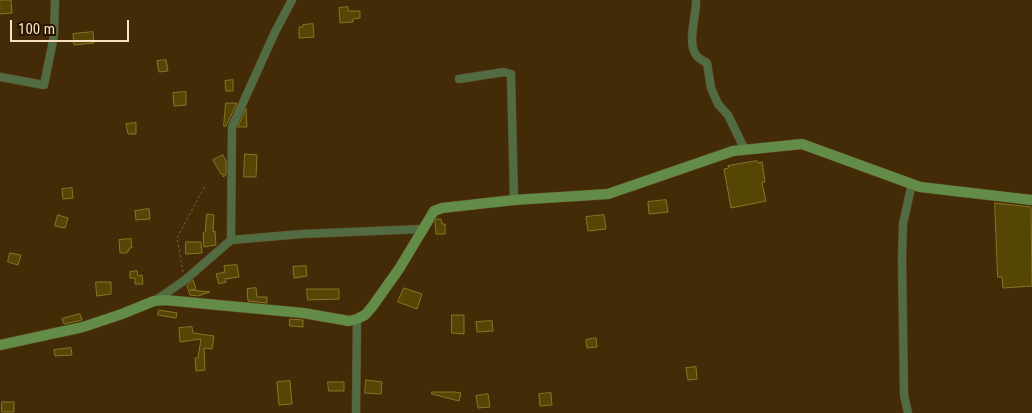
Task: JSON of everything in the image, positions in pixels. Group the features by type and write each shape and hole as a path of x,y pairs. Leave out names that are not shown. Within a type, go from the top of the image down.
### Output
{"main road":[{"path":"0,345 83,327 154,301 165,300 303,313 349,321 357,319 372,307 399,269 434,211 442,208 514,200 608,194 733,151 802,144 920,187 1032,200"}],"street":[{"path":"0,78 44,85 54,36 55,0"},
{"path":"231,240 232,127 275,32 292,0"},
{"path":"696,0 693,23 694,51 697,57 707,63 711,88 718,104 728,115 746,150"},
{"path":"459,79 504,72 511,74 514,200"},
{"path":"908,413 904,387 902,259 903,224 912,184"},
{"path":"154,301 185,280 231,240 302,234 422,229"},
{"path":"356,413 357,319"}],"path":[{"path":"185,280 177,238 205,186"}],"building":[{"path":"0,0 11,0 12,13 0,14"},
{"path":"348,7 348,11 360,11 360,18 353,19 353,22 340,23 339,8"},
{"path":"313,24 314,37 299,38 299,27"},
{"path":"93,32 94,43 74,45 73,34"},
{"path":"166,60 168,71 159,72 157,61"},
{"path":"233,80 233,91 226,91 225,81"},
{"path":"186,92 186,105 174,106 173,93"},
{"path":"226,103 237,103 226,126 224,126"},
{"path":"246,109 247,127 238,127"},
{"path":"136,123 136,134 128,134 126,124"},
{"path":"245,154 257,155 256,177 244,177"},
{"path":"223,155 226,161 226,175 223,177 223,174 221,174 213,160"},
{"path":"757,161 758,163 762,162 765,182 762,183 766,201 731,208 724,169 729,168 728,166"},
{"path":"72,188 73,198 63,199 62,189"},
{"path":"666,200 668,212 649,214 648,202"},
{"path":"995,203 1031,207 1032,286 1003,288 1002,277 998,277"},
{"path":"149,209 150,219 136,220 135,211"},
{"path":"207,214 214,215 213,232 215,231 216,245 204,247 203,233 205,232"},
{"path":"58,215 68,218 65,228 55,226"},
{"path":"604,215 606,229 588,231 586,217"},
{"path":"437,219 441,219 442,224 445,224 445,234 436,234 435,222"},
{"path":"131,239 132,248 129,248 127,253 120,253 119,240"},
{"path":"186,242 201,242 202,253 186,254"},
{"path":"10,253 21,255 18,265 8,262"},
{"path":"237,265 239,277 225,279 226,282 219,284 216,274 225,272 224,266"},
{"path":"306,266 307,276 294,278 293,267"},
{"path":"137,271 138,276 142,275 143,284 135,284 135,278 130,278 130,272"},
{"path":"193,280 196,289 190,290 210,292 198,296 190,295 187,286"},
{"path":"96,282 111,282 111,294 97,296"},
{"path":"256,288 257,297 267,297 267,303 248,301 247,289"},
{"path":"404,288 422,294 417,309 398,302"},
{"path":"307,289 339,289 339,299 308,300"},
{"path":"159,310 177,313 176,318 158,315"},
{"path":"80,314 82,320 64,324 62,319"},
{"path":"452,315 464,315 464,334 452,333"},
{"path":"290,319 303,320 303,327 290,326"},
{"path":"492,321 493,331 477,332 476,322"},
{"path":"192,327 193,333 214,336 212,349 204,348 205,370 196,371 195,358 198,358 201,339 180,342 179,328"},
{"path":"596,338 597,347 587,348 586,340"},
{"path":"71,348 72,355 55,356 54,350"},
{"path":"696,367 697,379 688,380 686,368"},
{"path":"366,380 382,382 381,394 365,393"},
{"path":"290,381 292,404 279,405 277,382"},
{"path":"328,382 344,382 344,391 329,391"},
{"path":"432,392 461,393 459,401 432,394"},
{"path":"551,393 552,405 540,406 539,394"},
{"path":"488,394 490,407 478,408 476,396"},
{"path":"2,402 14,402 14,412 2,412"}]}
